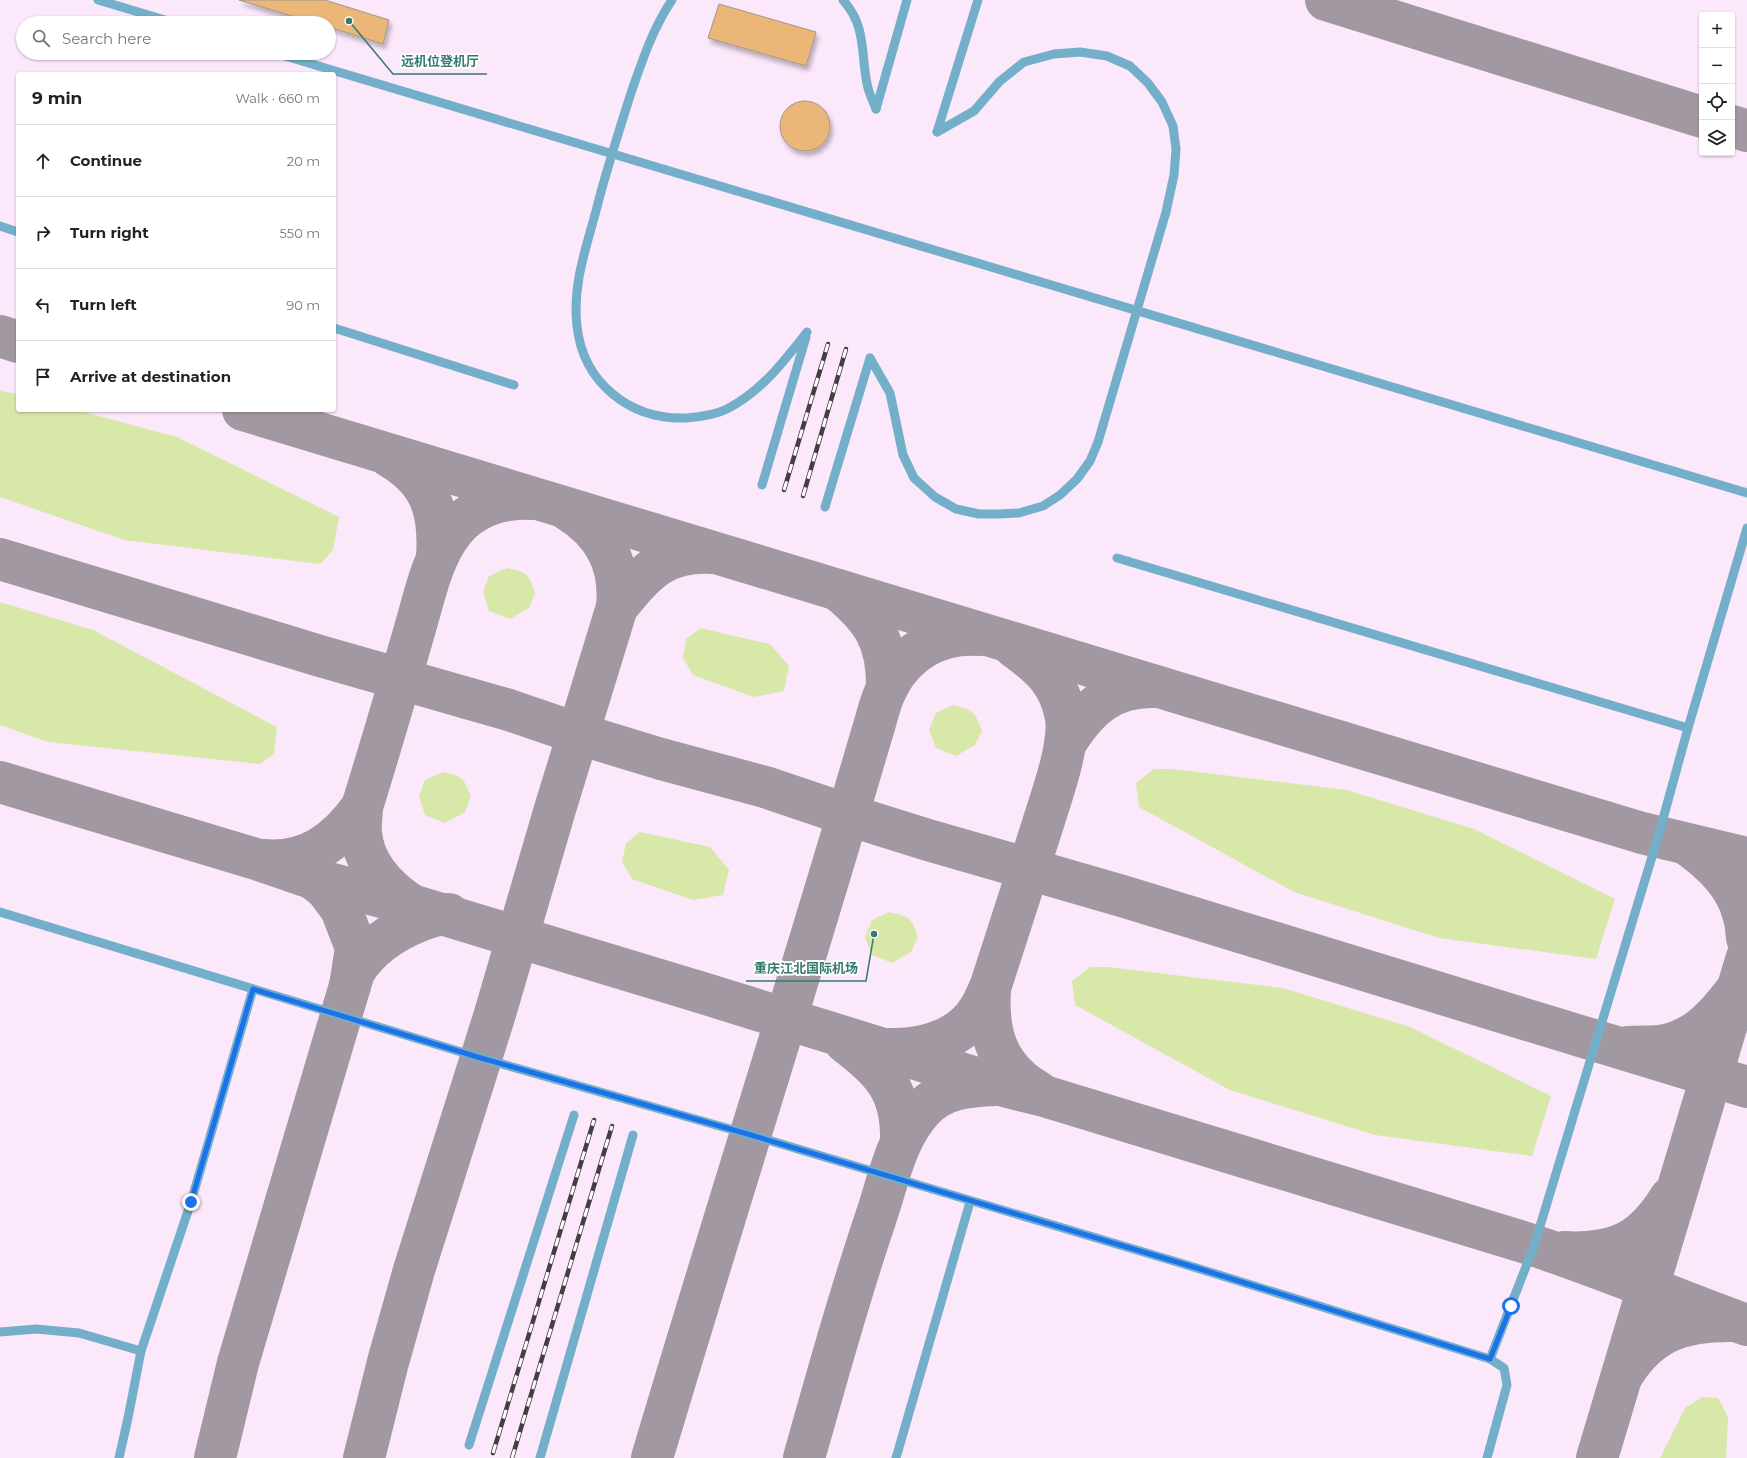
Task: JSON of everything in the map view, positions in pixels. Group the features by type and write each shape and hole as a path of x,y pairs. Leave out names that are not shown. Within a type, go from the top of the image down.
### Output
{"lane":[{"path":"98,0 152,16"},
{"path":"672,0 661,16 644,55 611,153 580,267 576,302 580,348 599,381 625,404 648,413 676,418 701,417 726,409 750,394 770,378 807,332 762,484"},
{"path":"843,0 848,5 860,27 868,88 876,109 907,0"},
{"path":"825,507 870,358 890,394 903,456 914,478 935,497 956,509 979,514 1019,512 1043,506 1060,495 1078,479 1090,461 1098,442 1138,310 1166,212 1174,175 1176,149 1173,126 1162,102 1148,83 1130,66 1107,56 1080,52 1054,54 1024,62 1000,81 974,111 937,132 978,0"},
{"path":"299,60 1747,493"},
{"path":"0,226 16,231"},
{"path":"336,329 514,385"},
{"path":"1490,1359 1534,1246 1658,837 1688,728 1747,528"},
{"path":"1117,558 1688,728"},
{"path":"0,912 481,1058 751,1135 970,1202 1187,1265 1490,1359 1504,1368 1507,1385 1487,1458"},
{"path":"118,1458 128,1418 141,1351 191,1202 253,989"},
{"path":"469,1445 574,1115"},
{"path":"540,1458 633,1135"},
{"path":"896,1458 970,1202"},
{"path":"0,1332 36,1329 79,1333 141,1351"}],"shaded area":[{"path":"0,0 1747,0 1747,1458 0,1458"}],"green space":[{"path":"0,391 16,394 16,412 84,412 177,437 339,517 333,550 320,564 124,540 0,497"},
{"path":"507,568 519,571 526,575 531,582 535,593 529,608 510,619 489,611 483,592 489,576"},
{"path":"0,602 93,630 277,727 274,754 260,764 48,742 0,725"},
{"path":"700,628 770,644 789,666 784,691 754,697 693,675 683,658 686,639"},
{"path":"953,705 969,710 975,716 982,731 975,745 956,756 936,748 929,730 936,713"},
{"path":"1154,769 1172,769 1347,790 1474,829 1615,899 1596,959 1439,938 1294,892 1139,807 1136,783"},
{"path":"443,772 462,779 471,797 465,812 445,823 425,815 419,796 425,780"},
{"path":"640,832 710,847 729,870 723,895 693,900 632,879 622,862 626,843"},
{"path":"889,912 909,919 918,937 911,952 892,963 872,955 865,937 872,920"},
{"path":"1090,967 1108,967 1283,988 1410,1027 1551,1096 1532,1156 1375,1135 1230,1090 1075,1005 1072,981"},
{"path":"1702,1397 1718,1398 1728,1417 1726,1458 1660,1458 1685,1408"}],"building":[{"path":"239,0 325,0 389,20 383,44 336,29 336,16 292,16"},
{"path":"719,4 816,32 806,66 708,38"},
{"path":"800,101 810,101 823,108 830,121 830,131 823,144 810,151 800,151 791,147 784,140 780,131 780,121 784,112 791,105"}],"taxiway":[{"path":"1326,0 1699,116"},
{"path":"1735,127 1747,131"},
{"path":"0,336 16,341"},
{"path":"250,412 1642,833 1747,858"},
{"path":"390,457 404,466 415,476 424,487 430,499 437,525 437,557"},
{"path":"410,904 392,890 377,874 366,854 361,832 361,823 362,807 425,593 439,554 445,542 461,523 469,516 488,505 510,500 532,499"},
{"path":"364,1458 388,1362 414,1270 494,1017 555,809 617,607 618,592 616,577 608,551 592,529 568,510"},
{"path":"617,607 637,583 657,566 681,555 713,553"},
{"path":"0,559 320,656 509,710 579,734 661,759 765,787 928,840 1122,896 1747,1087"},
{"path":"838,590 861,611 876,632 885,657 887,688"},
{"path":"652,1458 883,697 895,674 904,663 926,646 951,637 979,635"},
{"path":"890,1049 903,1049 929,1045 953,1035 963,1028 980,1008 990,988 1054,789 1065,744 1066,718 1063,706 1054,685 1048,677 1041,669 1014,647"},
{"path":"1065,744 1092,709 1114,694 1141,687 1157,687"},
{"path":"0,782 259,860 314,879 415,906 996,1084 1044,1096 1523,1242 1580,1261 1747,1325"},
{"path":"263,860 294,858 320,848 342,831 362,807"},
{"path":"1688,845 1714,866 1729,883 1740,903 1745,920 1747,938"},
{"path":"314,879 326,889 341,909 356,948 350,986"},
{"path":"215,1458 238,1363 354,972 367,955 391,935 430,917 449,914"},
{"path":"1597,1458 1747,957"},
{"path":"990,988 991,1026 997,1048 1010,1068 1022,1080 1042,1095"},
{"path":"1628,1047 1660,1046 1672,1043 1693,1034 1711,1020 1734,993"},
{"path":"845,1042 870,1062 887,1083 898,1107 901,1140"},
{"path":"804,1458 857,1274 894,1159 906,1133 923,1109 930,1102 947,1092 966,1087 995,1085"},
{"path":"1564,1252 1598,1251 1613,1248 1626,1243 1649,1225 1660,1213 1670,1198"},
{"path":"1624,1373 1645,1347 1670,1331 1699,1323 1733,1321"}],"railway":[{"path":"784,490 828,344"},
{"path":"803,496 846,349"},
{"path":"493,1453 594,1120"},
{"path":"512,1458 612,1126"}],"place":[{"name":"远机位登机厅","path":"349,21"},
{"name":"重庆江北国际机场","path":"874,934"}],"route":[{"path":"191,1202 253,989 481,1058 751,1135 1187,1265 1282,1296 1490,1359 1511,1306"}]}
